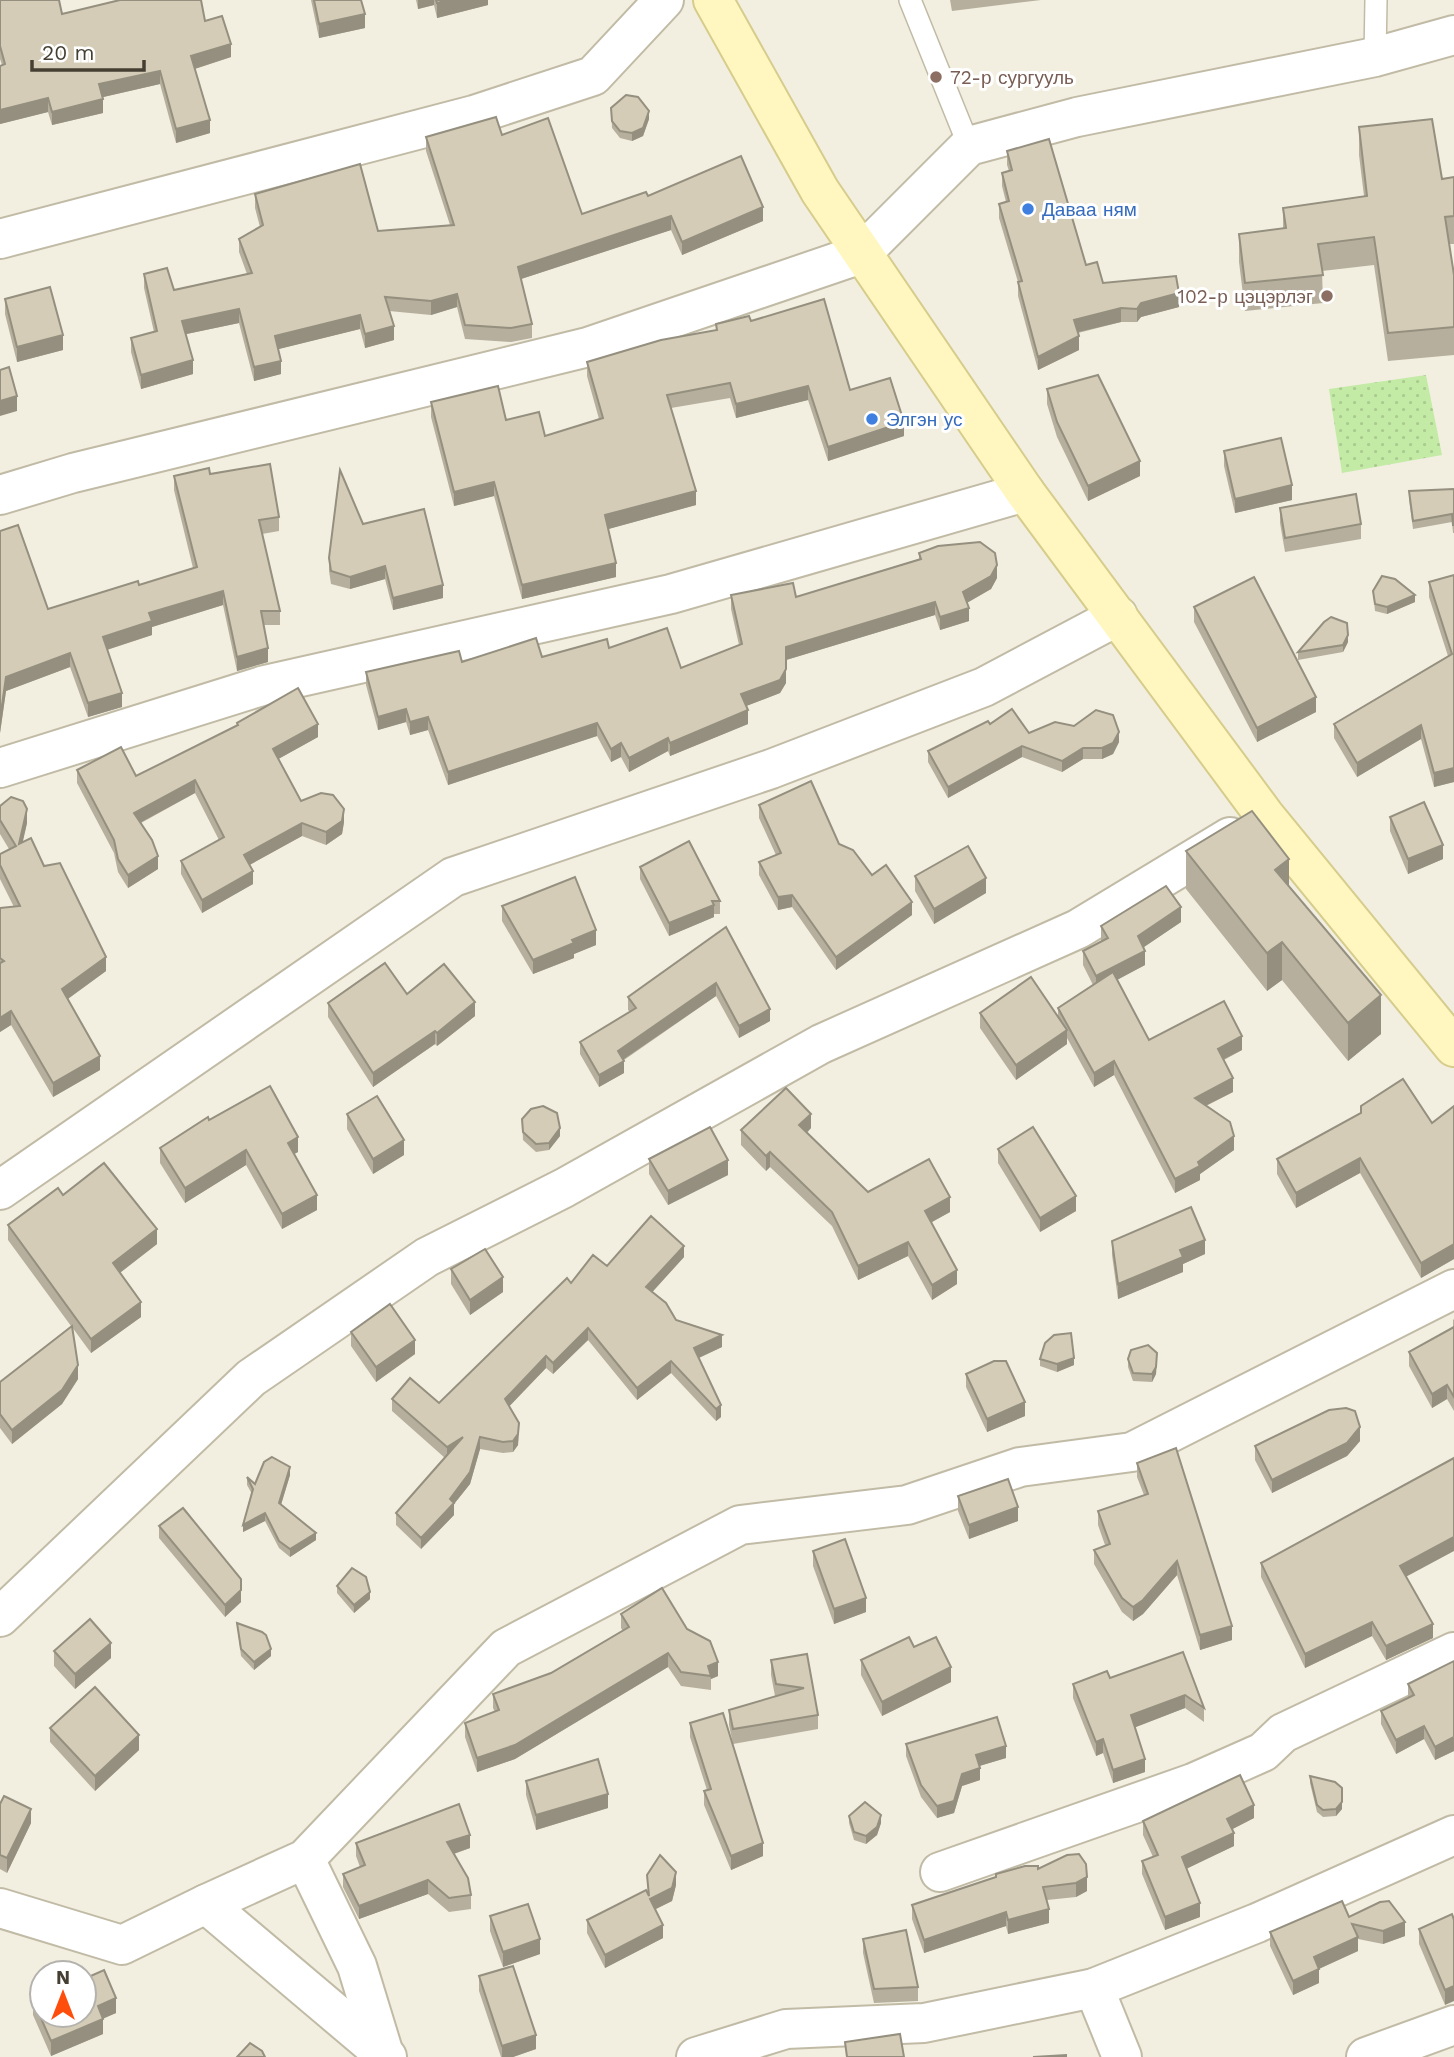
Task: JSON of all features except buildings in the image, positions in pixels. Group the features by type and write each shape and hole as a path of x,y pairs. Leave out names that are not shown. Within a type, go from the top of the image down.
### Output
{"main road":[{"path":"713,0 814,181 1025,492 1265,816 1454,1047"}],"street":[{"path":"0,239 474,115 593,76 664,0"},
{"path":"0,495 74,473 588,347 861,254 969,146 1077,117 1375,57 1454,35"},
{"path":"0,768 265,684 671,594 1025,492"},
{"path":"0,1190 453,877 771,769 984,687 1118,616"},
{"path":"0,1617 251,1378 427,1257 564,1188 821,1044 1079,929 1265,816"},
{"path":"0,1909 122,1945 305,1859 506,1648 740,1525 907,1504 1020,1466 1132,1452 1454,1289"},
{"path":"940,1872 1193,1783 1263,1752 1283,1733 1454,1652"},
{"path":"696,2057 786,2029 924,2023 1094,1988 1257,1923 1454,1835"},
{"path":"305,1859 358,1966 385,2054"},
{"path":"206,1904 385,2054"},
{"path":"1094,1988 1122,2057"},
{"path":"1366,2057 1454,2025"}],"lane":[{"path":"910,0 969,146"},
{"path":"1375,57 1376,0"}],"green space":[{"path":"1426,375 1442,455 1342,473 1329,389"}],"place":[{"name":"72-р сургууль","path":"936,77"},
{"name":"Даваа ням","path":"1028,209"},
{"name":"102-р цэцэрлэг","path":"1327,296"},
{"name":"Элгэн ус","path":"872,419"}]}
